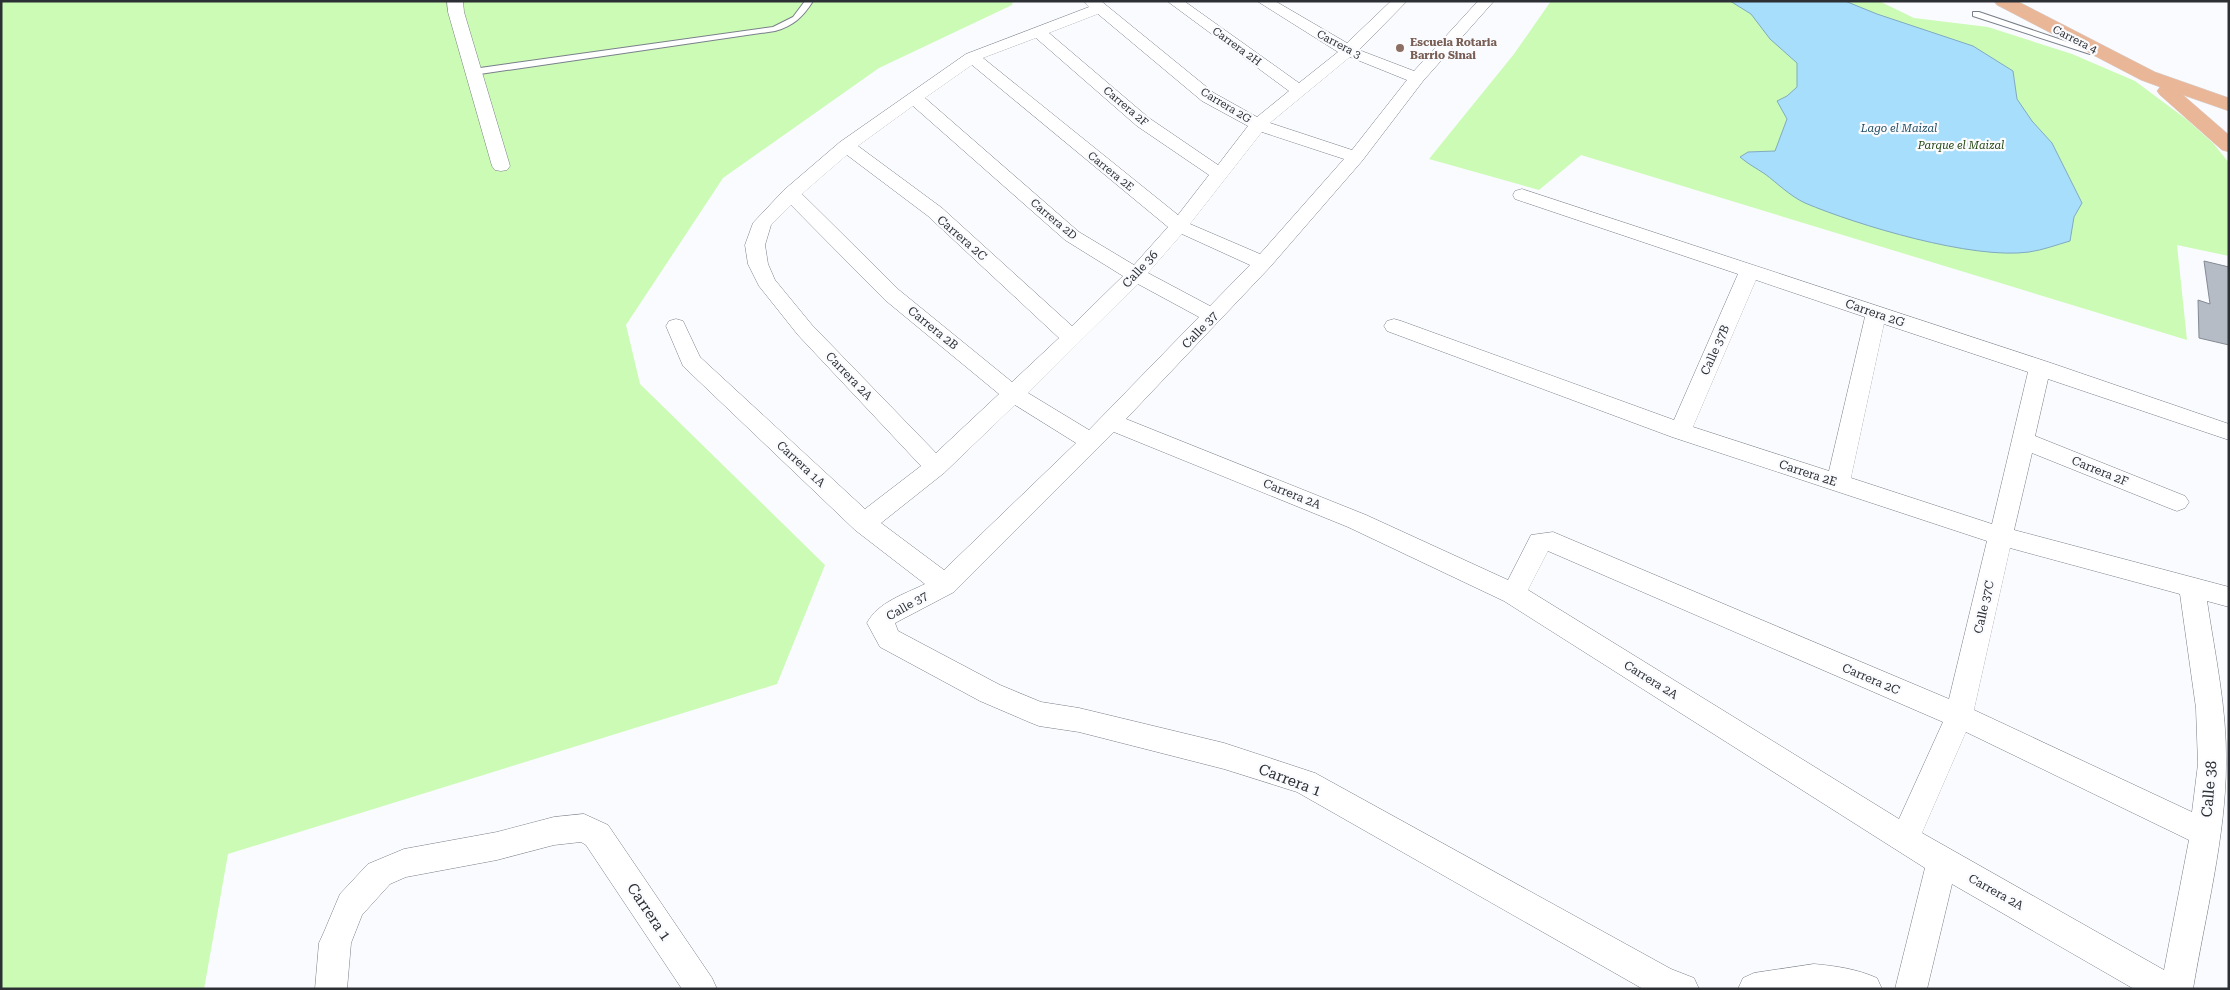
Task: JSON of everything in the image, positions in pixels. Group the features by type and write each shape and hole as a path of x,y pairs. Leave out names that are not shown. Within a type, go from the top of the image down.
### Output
{"main road":[{"name":"Carrera 4","path":"2003,1 2148,76 2176,88 2229,105"},
{"name":"Carrera 4","path":"2148,76 2186,106 2229,146"},
{"path":"2176,88 2229,96"}],"street":[{"path":"456,1 456,12 490,136 501,166"},
{"name":"Carrera 2H","path":"1174,1 1299,90"},
{"name":"Carrera 3","path":"1264,1 1348,51 1417,78"},
{"name":"Calle 37","path":"880,623 886,616 945,584 1091,442 1214,316 1356,157 1417,78 1487,1"},
{"name":"Calle 36","path":"864,523 936,466 1136,275 1178,226 1258,124 1348,51 1389,4"},
{"name":"Carrera 2A","path":"936,466 805,330 766,282 758,264 755,244 762,223 791,194 846,146 972,56 1038,32 1096,5"},
{"name":"Carrera 2G","path":"1096,5 1208,97 1258,124 1356,157"},
{"name":"Carrera 2F","path":"1038,32 1143,122 1220,174"},
{"name":"Carrera 2E","path":"972,56 1178,226 1263,263"},
{"name":"Carrera 2D","path":"913,97 1072,236 1136,275 1214,316"},
{"name":"Carrera 2C","path":"846,146 881,169 914,195 1072,338"},
{"name":"Carrera 2B","path":"791,194 892,296 1012,393 1091,442"},
{"name":"Carrera 2G","path":"1522,194 2229,432"},
{"name":"Calle 37B","path":"1680,431 1750,270"},
{"path":"1838,483 1876,314"},
{"name":"Carrera 1A","path":"676,326 691,361 864,523 945,584"},
{"name":"Carrera 2E","path":"1394,326 1680,431 2001,536 2192,589 2229,597"},
{"name":"Calle 37C","path":"1905,839 1959,716 2040,367"},
{"name":"Carrera 2A","path":"1110,422 1357,520 1512,594 1942,862 2166,989"},
{"name":"Carrera 2F","path":"2023,440 2177,502"},
{"name":"Carrera 2C","path":"1512,594 1540,542 1553,542 1959,716 2205,833"},
{"name":"Calle 38","path":"2177,989 2205,833 2212,764 2210,708 2192,589"},
{"name":"Carrera 1","path":"880,623 889,639 990,693 1039,714 1079,720 1224,756 1305,782 1664,983 1683,989"},
{"name":"Carrera 1","path":"331,989 335,943 351,905 379,874 404,863 497,846 554,831 584,828 597,835 701,989"},
{"path":"1911,989 1942,862"},
{"path":"1754,989 1814,980 1844,983 1866,989"}],"lane":[{"path":"473,72 775,29 793,22 801,15 809,1"},
{"path":"1976,14 2110,57"}],"green space":[{"path":"1,1 1013,1 1012,5 879,68 723,178 626,325 640,384 825,565 777,684 228,854 204,989 1,989"},
{"name":"Parque el Maizal","path":"1551,1 1879,1 1914,18 1988,27 2072,54 2135,81 2186,119 2213,143 2229,163 2229,256 2177,245 2187,340 1581,155 1539,190 1429,159 1514,54"}],"water":[{"name":"Lago el Maizal","path":"1730,1 1845,1 1877,14 1973,46 2013,71 2017,99 2032,121 2052,143 2082,203 2074,217 2070,241 2029,252 2005,253 1947,246 1884,230 1827,212 1799,200 1789,193 1740,157 1748,152 1775,151 1787,119 1777,101 1787,96 1797,87 1797,63 1770,39 1751,14"}],"building":[{"path":"2204,261 2229,267 2229,345 2199,338 2198,300 2210,304"}],"place":[{"name":"Escuela Rotaria Barrio Sinai","path":"1400,48"}]}
